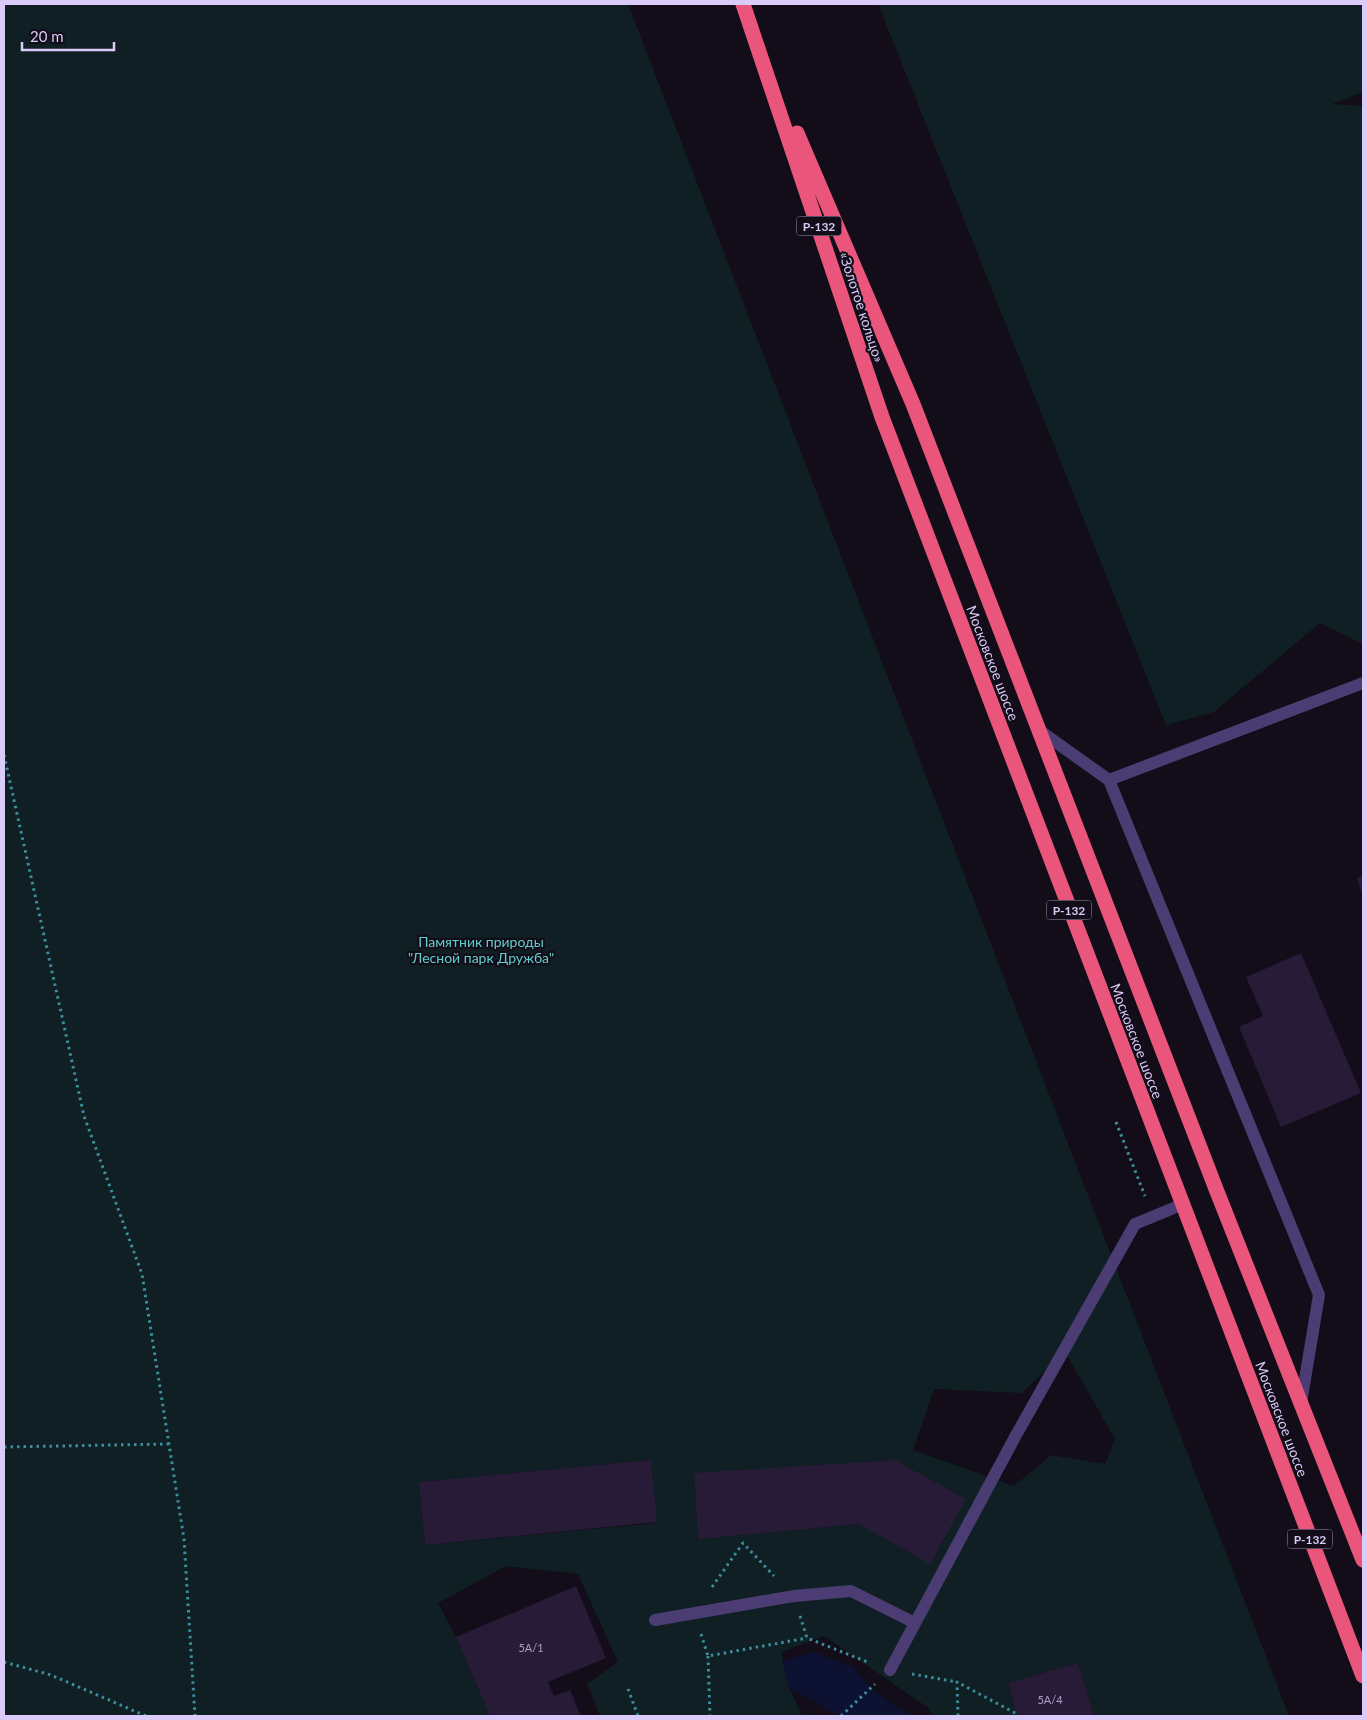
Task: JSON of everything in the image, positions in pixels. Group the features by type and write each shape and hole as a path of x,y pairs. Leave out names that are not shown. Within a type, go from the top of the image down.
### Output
{"highway":[{"name":"«Золотое кольцо»","path":"743,4 882,417"},
{"name":"«Золотое кольцо»","path":"755,36 913,404"},
{"name":"Московское шоссе","path":"913,404 1363,1560"},
{"name":"Московское шоссе","path":"882,417 1181,1205 1363,1676"}],"lane":[{"path":"1109,780 1363,683"},
{"path":"1040,731 1109,780 1319,1295 1301,1403"},
{"path":"890,1670 1015,1437 1135,1224 1181,1205"},
{"path":"654,1620 794,1596 851,1591 915,1623"}],"path":[{"path":"4,755 84,1116 142,1274 184,1539 195,1716"},
{"path":"1116,1122 1153,1216"},
{"path":"4,1447 169,1444"},
{"path":"694,1612 708,1656 710,1716"},
{"path":"708,1656 807,1638"},
{"path":"4,1662 51,1675 146,1716"},
{"path":"958,1716 957,1682 1017,1714"},
{"path":"841,1716 876,1684"},
{"path":"628,1689 638,1716"}],"green space":[{"name":"Памятник природы \"Лесной парк Дружба\"","path":"4,4 628,4 1289,1716 1094,1716 1078,1663 1008,1683 1017,1716 934,1716 927,1707 824,1636 781,1652 789,1687 802,1716 600,1716 587,1684 618,1662 578,1574 506,1566 438,1603 456,1637 490,1716 4,1716","holes":["1065,1352 1115,1439 1105,1464 1051,1455 1014,1486 913,1450 934,1389 1022,1393","651,1460 656,1523 425,1545 419,1482","895,1460 965,1499 859,1524 698,1538 694,1474"]},
{"path":"878,4 1363,4 1363,92 1332,104 1363,106 1363,644 1320,623 1214,712 1166,725"}],"water":[{"path":"814,1652 853,1667 871,1688 899,1709 914,1716 839,1716 789,1687 782,1661"}],"building":[{"path":"1363,876 1363,897 1357,878"},
{"path":"1301,953 1361,1093 1281,1127 1239,1027 1263,1016 1246,977"},
{"path":"651,1460 657,1522 425,1545 419,1482"},
{"path":"895,1460 966,1499 930,1564 859,1524 698,1539 694,1473"},
{"path":"576,1586 606,1658 548,1682 554,1696 570,1690 581,1716 490,1716 456,1637"},
{"path":"1078,1663 1094,1716 1017,1716 1008,1683"}]}
